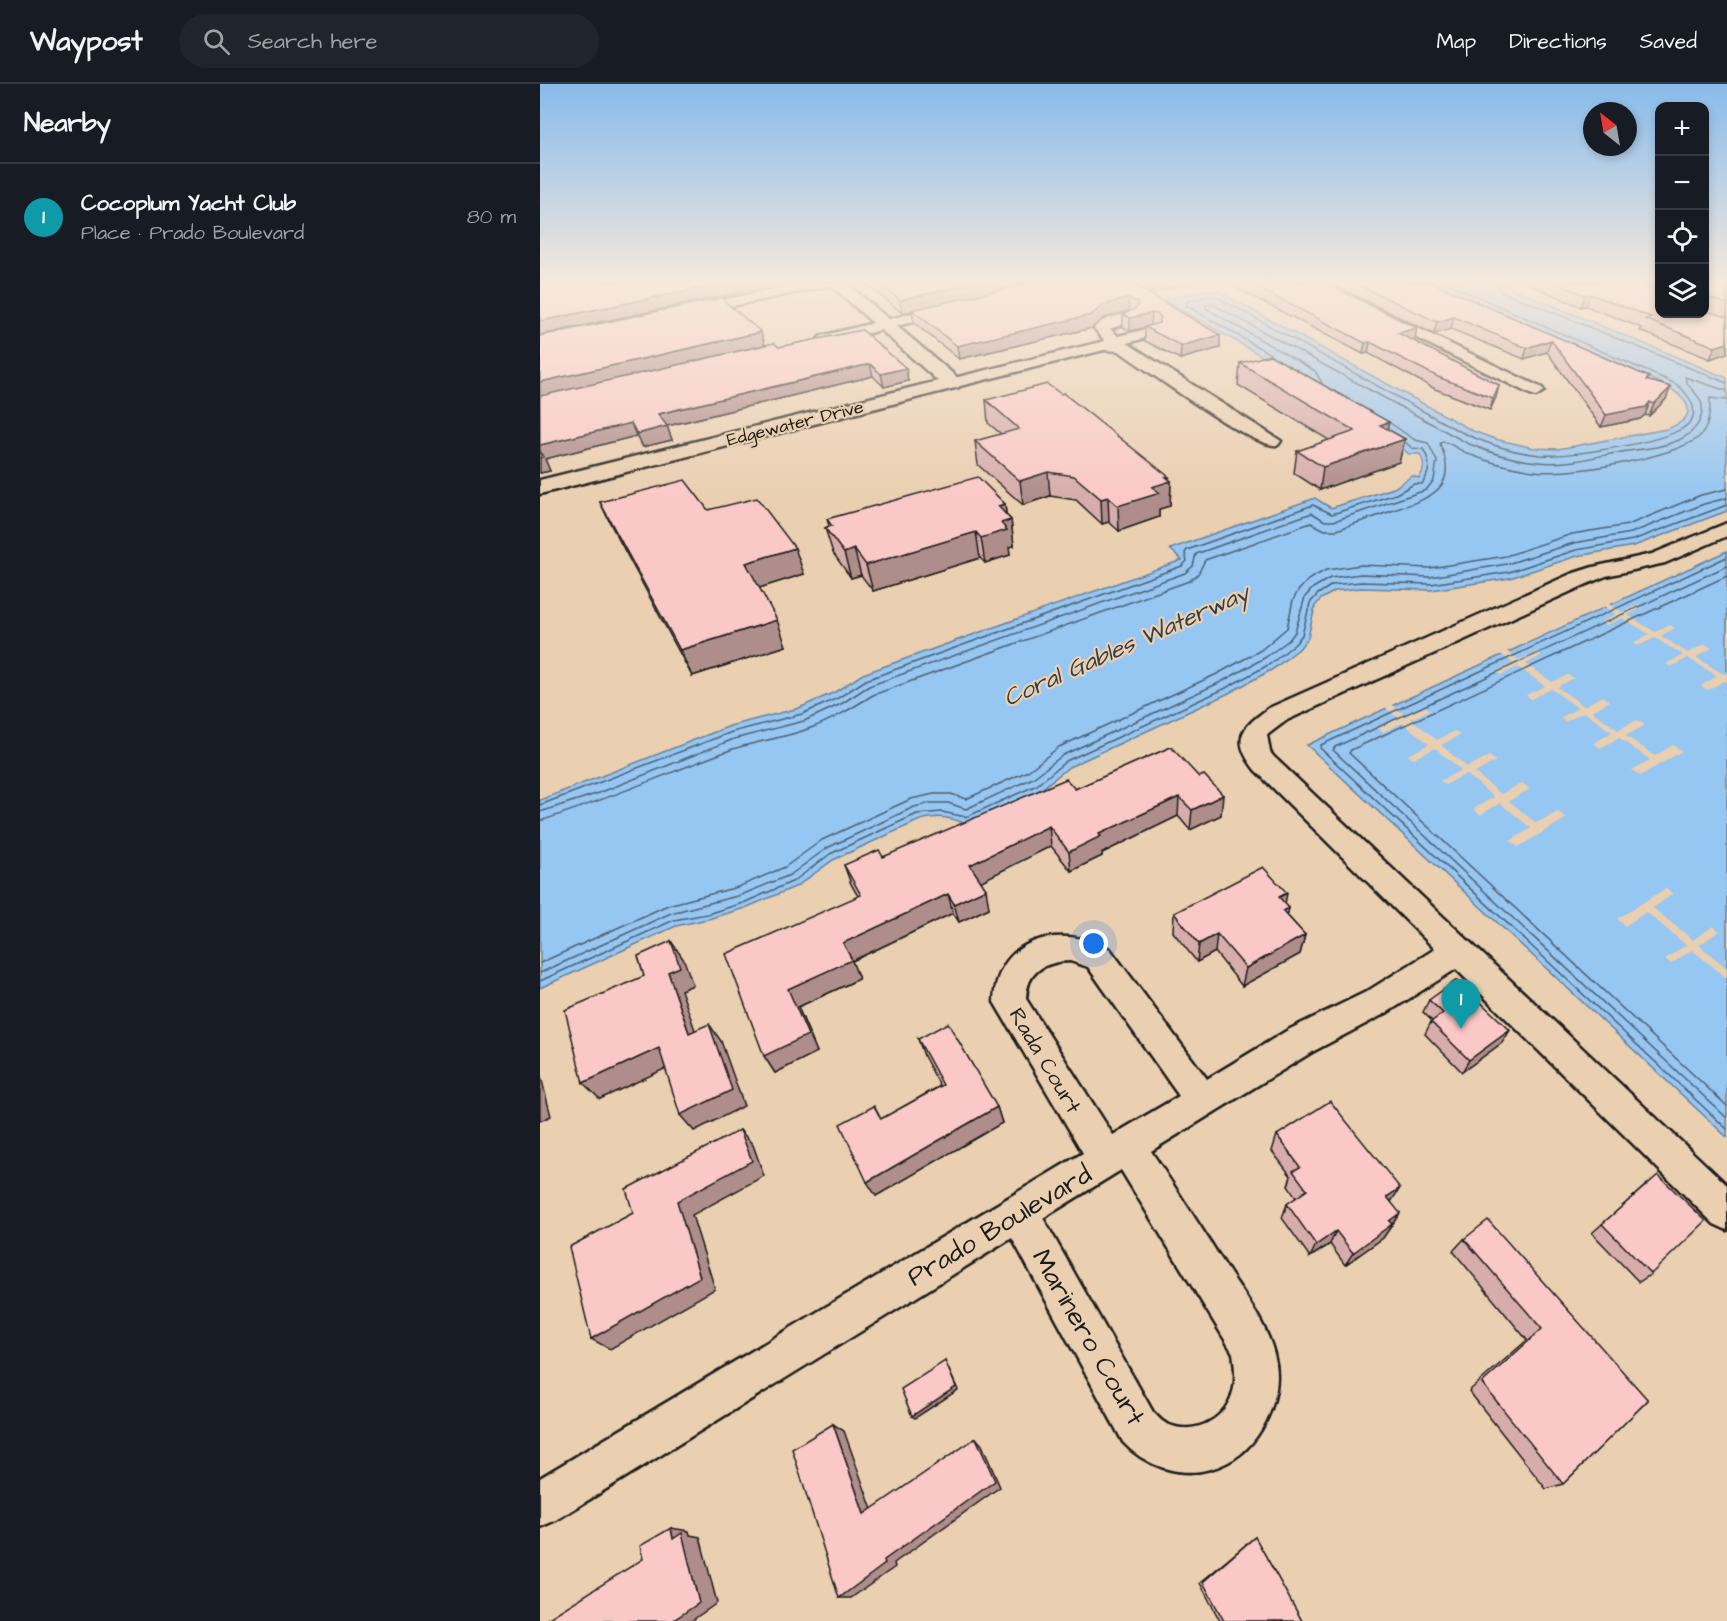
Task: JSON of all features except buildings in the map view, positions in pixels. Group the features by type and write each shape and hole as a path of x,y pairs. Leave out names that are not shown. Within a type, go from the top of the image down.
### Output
{"street":[{"path":"917,354 952,383"},
{"name":"Edgewater Drive","path":"540,488 1069,354"},
{"path":"1132,354 1249,430 1272,441"},
{"path":"1459,354 1536,391"},
{"path":"1727,529 1658,559 1593,574 1278,714 1258,728 1254,735 1257,754 1264,763 1727,1211"},
{"name":"Rada Court","path":"1118,1152 1010,1002 1012,977 1026,961 1050,950 1061,948 1084,950 1099,958 1202,1100"},
{"name":"Prado Boulevard","path":"540,1504 1019,1214 1202,1100 1300,1041 1377,1002 1459,950"},
{"name":"Marinero Court","path":"1019,1214 1138,1427 1151,1440 1180,1450 1197,1450 1225,1439 1238,1429 1249,1413 1255,1392 1254,1355 1240,1325 1118,1152"}],"water":[{"name":"Coral Gables Waterway","path":"1258,354 1332,354 1473,431 1495,439 1534,448 1558,449 1667,429 1678,424 1688,413 1688,407 1679,395 1663,384 1594,354 1669,354 1727,378 1727,511 1634,546 1577,556 1510,578 1431,590 1361,588 1335,591 1321,599 1315,606 1308,638 1299,649 1273,669 1227,694 1069,767 1040,790 966,824 943,817 920,820 833,860 797,886 745,908 676,926 540,988 540,800 730,726 799,708 835,692 863,674 1182,560 1170,549 1315,498 1331,508 1394,488 1412,476 1419,478 1424,466 1420,454 1409,454 1309,383"},
{"path":"1727,551 1727,1137 1307,745"}],"pier":[{"path":"1607,603 1622,612 1638,605 1643,607 1628,615 1655,632 1670,625 1675,628 1661,636 1688,653 1705,644 1712,648 1696,657 1723,674 1727,672 1727,683 1724,681 1708,690 1701,686 1717,676 1688,658 1671,667 1666,664 1683,655 1655,638 1638,646 1633,643 1649,634 1622,618 1606,625 1601,622 1616,614 1602,605"},
{"path":"1505,650 1519,660 1537,652 1542,655 1526,664 1552,682 1568,675 1574,678 1557,687 1584,706 1603,696 1610,701 1592,711 1618,730 1637,720 1645,725 1626,736 1655,756 1673,745 1682,751 1640,776 1632,770 1650,760 1619,738 1600,748 1594,743 1612,732 1584,712 1565,722 1560,718 1578,708 1551,689 1531,699 1526,695 1545,686 1518,667 1501,675 1496,671 1513,663 1499,653"},
{"path":"1390,703 1405,715 1425,706 1430,710 1411,719 1437,740 1455,731 1460,735 1441,745 1467,767 1489,756 1496,761 1475,773 1501,794 1522,783 1530,789 1509,801 1536,823 1558,812 1567,818 1518,847 1510,841 1531,828 1500,803 1480,815 1473,809 1494,797 1466,774 1445,785 1440,781 1461,770 1435,748 1413,759 1408,755 1429,744 1403,723 1383,732 1378,728 1398,718 1384,706"},
{"path":"1666,888 1673,894 1653,908 1693,940 1713,926 1720,931 1699,945 1727,968 1727,978 1692,950 1671,964 1665,959 1686,945 1646,912 1625,926 1617,919"}],"place":[{"name":"Cocoplum Yacht Club","path":"1461,1029"}]}
